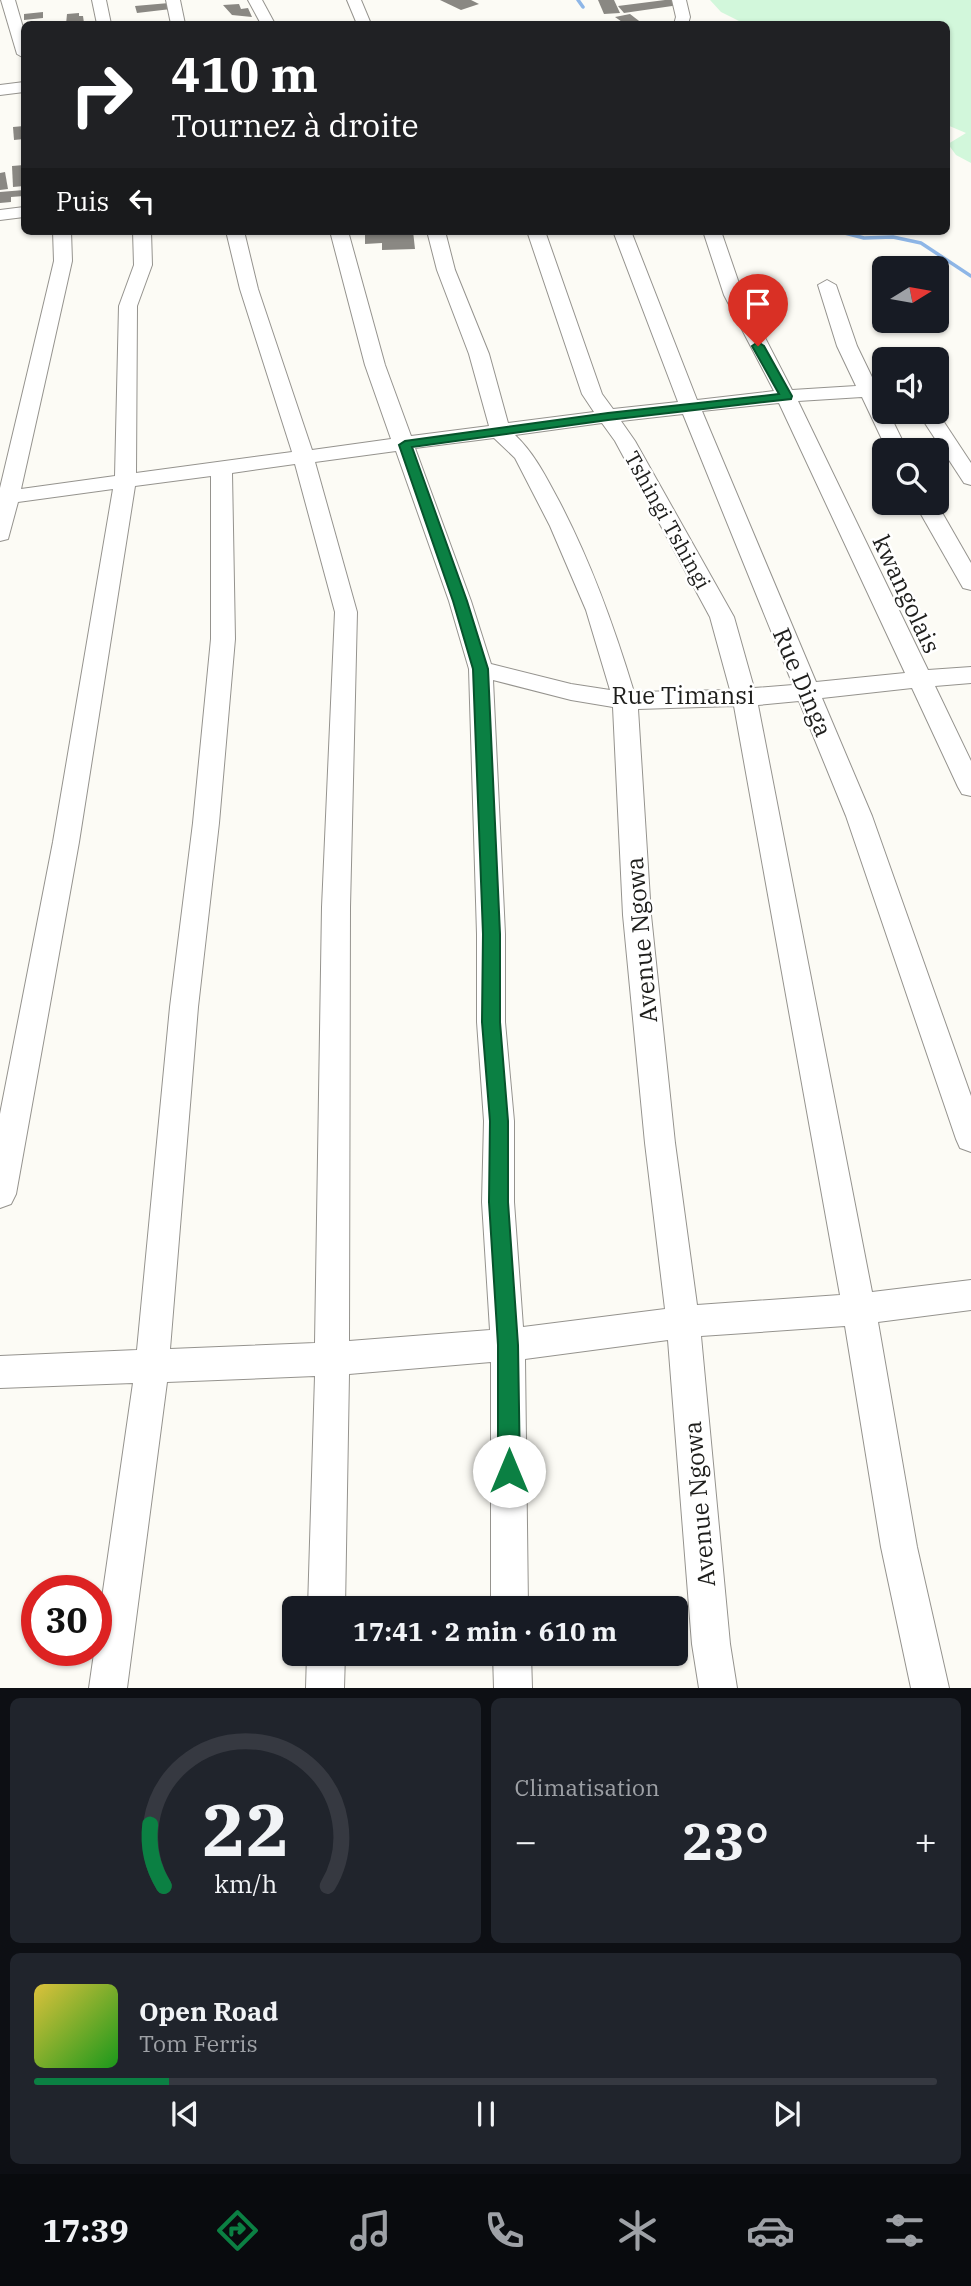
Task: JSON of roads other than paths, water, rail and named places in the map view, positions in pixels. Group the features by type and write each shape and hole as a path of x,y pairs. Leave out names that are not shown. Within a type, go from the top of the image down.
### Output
{"street":[{"path":"8,0 21,44"},
{"path":"99,0 103,21"},
{"path":"173,0 177,21"},
{"path":"255,0 266,21"},
{"path":"354,0 363,21"},
{"path":"679,0 681,21"},
{"path":"0,90 21,87"},
{"path":"0,215 21,212"},
{"path":"0,534 5,497 63,261 62,235"},
{"path":"0,1194 68,828 125,483 128,306 143,265 142,235"},
{"path":"236,235 256,311 304,458 346,612 336,907 327,1596"},
{"path":"340,235 375,365 460,601 481,669 491,934 491,1022 499,1121 498,1202 508,1345 510,1596"},
{"name":"Avenue Ngowa","path":"437,235 446,270 479,354 501,433 524,455 561,526 597,610 625,700 638,928 660,1143 683,1322 718,1688"},
{"name":"Tshingi Tshingi","path":"537,235 581,367 598,405 625,440 722,617 744,697 859,1309 899,1547 930,1688"},
{"name":"Rue Dinga","path":"624,235 859,816 971,1139"},
{"name":"kwangolais","path":"713,235 730,283 758,346 786,396 971,787"},
{"path":"827,285 845,340 891,438"},
{"path":"5,497 501,433 608,416 786,396 869,391"},
{"path":"935,424 971,479"},
{"path":"108,1688 152,1366 184,1007 223,639 221,470"},
{"path":"932,515 971,583"},
{"name":"Rue Timansi","path":"481,669 549,686 625,700 744,697 971,675"},
{"path":"0,1372 332,1359 508,1345 683,1322 859,1309 971,1295"},
{"path":"325,1688 326,1666"},
{"path":"512,1666 513,1688"}],"waterway":[{"path":"578,0 583,7"},
{"path":"852,235 864,238 893,237 921,243 971,276"}]}
